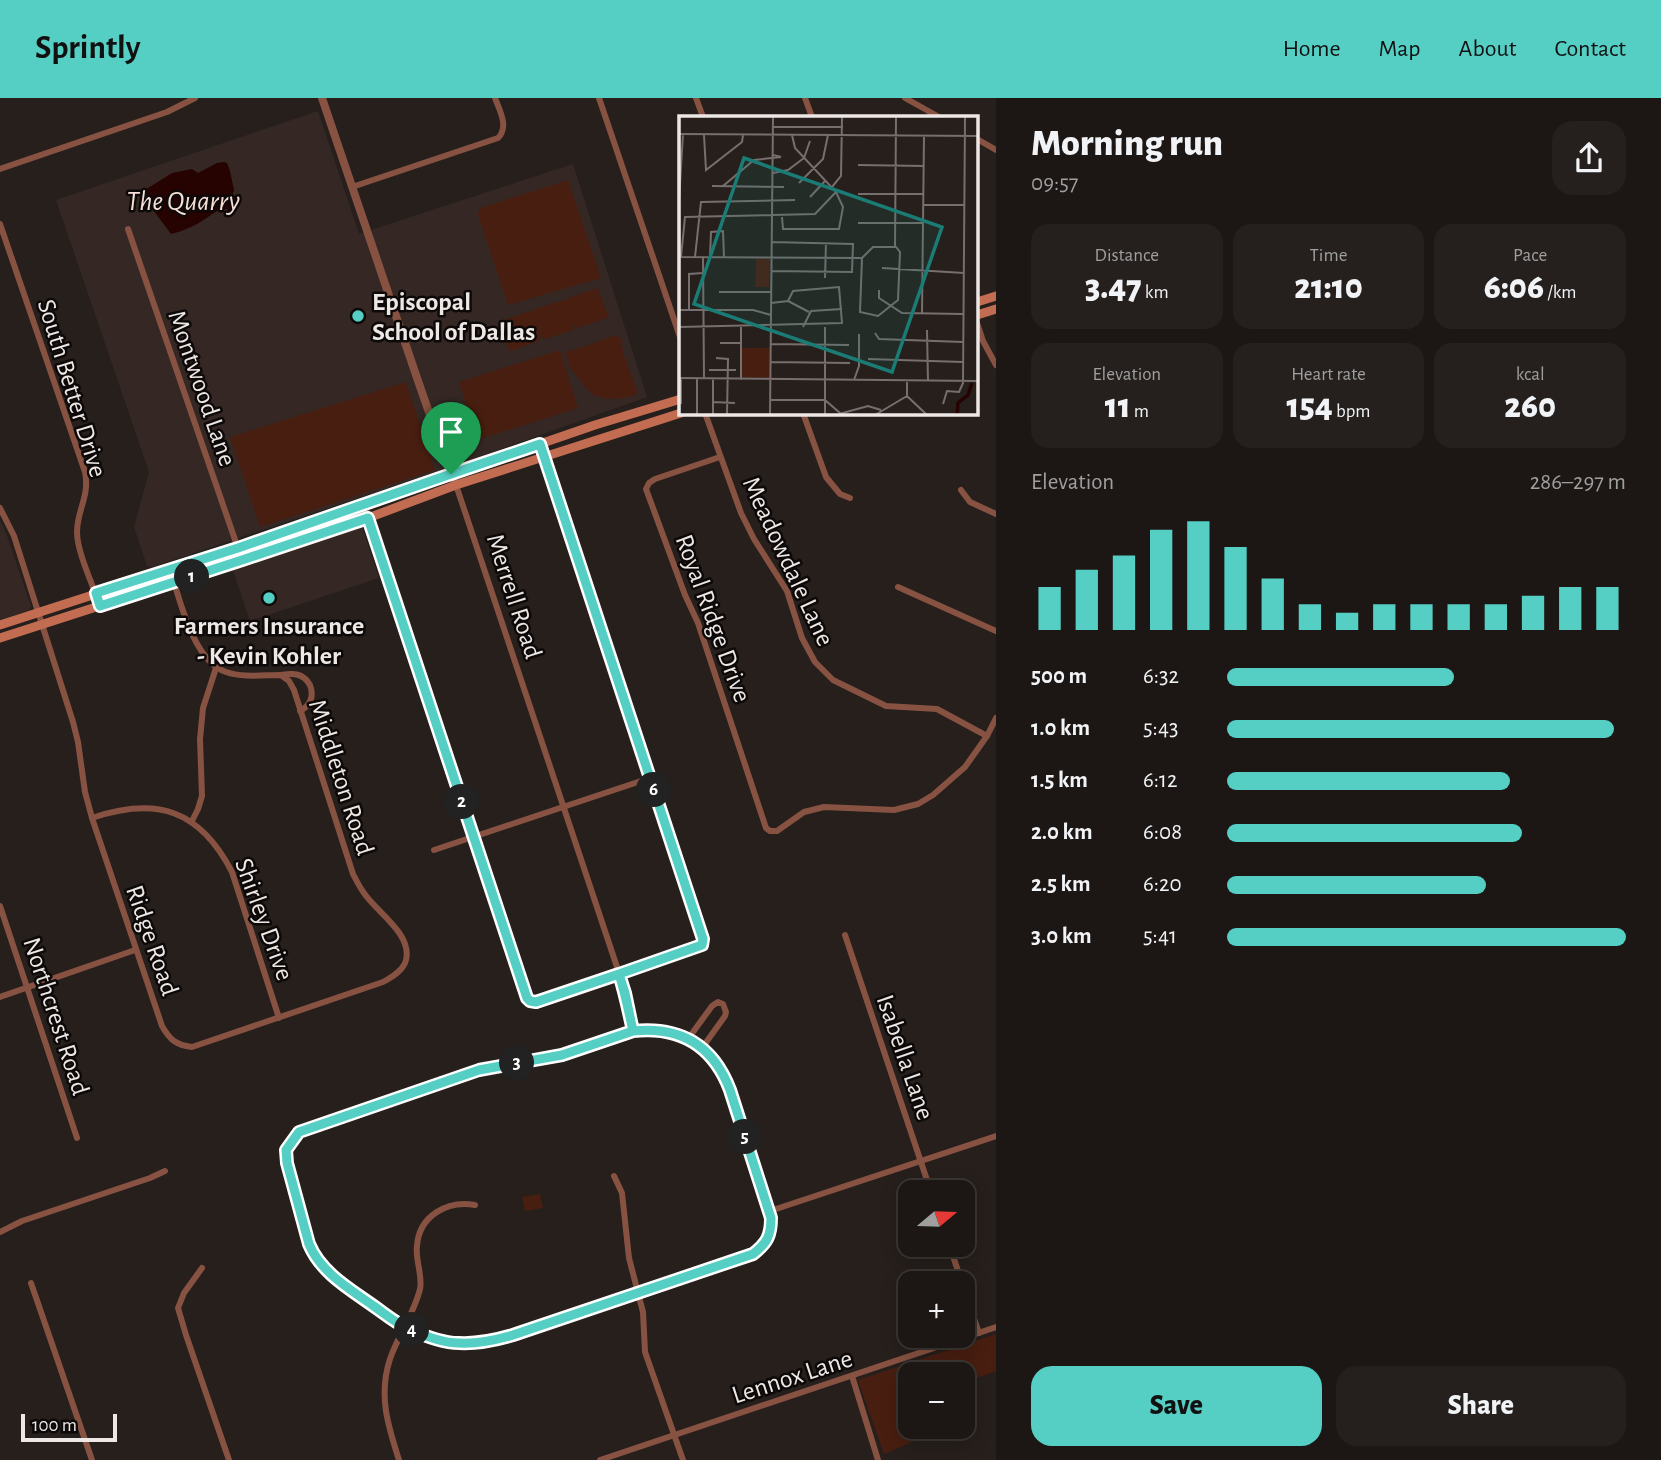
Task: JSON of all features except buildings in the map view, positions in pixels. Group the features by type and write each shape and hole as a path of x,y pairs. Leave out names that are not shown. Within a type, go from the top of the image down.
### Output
{"main road":[{"path":"978,302 996,296"},
{"path":"978,315 996,309"},
{"path":"0,625 238,548 595,425 679,400"},
{"path":"0,638 368,518 456,485 679,414"},
{"path":"287,531 290,544"}],"street":[{"path":"0,169 167,112 195,98"},
{"path":"352,187 498,138 503,134 504,123 495,98"},
{"path":"599,98 679,334"},
{"path":"696,98 703,116"},
{"path":"805,98 812,116"},
{"path":"905,98 937,116"},
{"name":"Merrell Road","path":"325,99 352,187 456,485 619,974 633,1031"},
{"path":"978,140 996,150"},
{"name":"South Better Drive","path":"0,224 85,472 87,490 77,534 100,606"},
{"name":"Montwood Lane","path":"128,229 242,560"},
{"path":"978,326 996,365"},
{"name":"Meadowdale Lane","path":"706,415 741,513 787,591 802,638 816,662 833,680 886,706 937,709 987,736"},
{"path":"804,415 826,477 840,494 850,498"},
{"path":"364,505 527,998 536,1002 619,974 702,945 703,939 540,444"},
{"name":"Royal Ridge Drive","path":"720,457 655,480 649,483 646,489 698,623 766,828 777,831 804,812 815,808 894,810 918,804 933,795 965,767 987,736"},
{"path":"961,490 970,502 996,514"},
{"name":"Ridge Road","path":"0,508 14,536 76,732 85,792 92,818 135,950 162,1026 169,1038 178,1045 192,1047 383,982 400,970"},
{"path":"170,569 189,626 205,657 216,668 203,708 200,738 202,796 192,821"},
{"path":"898,587 996,631"},
{"name":"Middleton Road","path":"216,668 241,675 281,675 289,681 353,873 366,897 404,942 406,962 400,970"},
{"path":"281,675 300,675 310,685 311,699 300,711"},
{"path":"987,736 996,718"},
{"path":"434,850 650,778"},
{"name":"Shirley Drive","path":"92,818 120,810 159,809 192,821 203,830 232,872 279,1018"},
{"name":"Northcrest Road","path":"0,906 77,1138"},
{"name":"Isabella Lane","path":"845,935 927,1180"},
{"path":"0,997 135,950"},
{"path":"688,1038 712,1006 718,1002 723,1004 725,1016 702,1048"},
{"path":"633,1031 668,1031 688,1038 709,1055 724,1076 770,1211 771,1231 762,1247 753,1254 513,1335 481,1342 458,1343 404,1328 337,1280 321,1265 313,1253 287,1163 286,1150 299,1132 479,1070 562,1055 633,1031"},
{"path":"770,1211 996,1136"},
{"path":"0,1232 165,1171"},
{"path":"614,1176 622,1194 629,1258 643,1312 645,1352 683,1460"},
{"path":"399,1460 387,1422 385,1393 390,1359 421,1286 416,1248 419,1236 424,1224 446,1206 461,1202 475,1205"},
{"path":"202,1268 184,1293 178,1308 229,1460"},
{"path":"31,1283 92,1460"},
{"path":"975,1321 979,1333"},
{"name":"Lennox Lane","path":"600,1460 996,1327"},
{"path":"852,1376 878,1460"}],"shaded area":[{"name":"Episcopal School of Dallas","path":"318,111 359,234 573,164 647,397 439,471 152,567 147,566 134,527 149,472 56,200"},
{"path":"568,180 601,278 508,305 478,215 480,208"},
{"path":"597,288 607,318 578,328 574,325 573,330 545,339 537,326 541,338 539,341 511,351 508,349 500,321 530,311 532,313 534,309 566,301"},
{"path":"613,336 621,339 636,395 607,399 591,394 571,369 565,352"},
{"path":"560,350 578,408 477,440 459,382"},
{"path":"406,382 435,470 260,527 230,437"},
{"path":"0,520 31,606 29,610 0,620"},
{"path":"362,527 379,578 250,621 233,570"},
{"path":"540,1194 543,1208 525,1211 522,1197"},
{"path":"996,1334 996,1371 975,1379 975,1362 912,1362 954,1348 975,1348 975,1341"},
{"path":"898,1367 898,1439 912,1439 910,1443 884,1454 858,1380"}],"water":[{"name":"The Quarry","path":"224,162 230,171 234,208 229,212 227,209 218,211 193,226 171,234 145,199 145,190 172,173 192,169 198,173"}],"place":[{"name":"Episcopal School of Dallas","path":"358,316"},
{"name":"Farmers Insurance - Kevin Kohler","path":"269,598"}],"route":[{"path":"451,474 238,548 96,593 100,606 368,518 527,998 536,1002 619,974 633,1031 562,1055 479,1070 299,1132 286,1150 287,1163 309,1244 321,1265 337,1280 404,1328 458,1343 481,1342 513,1335 753,1254 767,1241 771,1231 771,1218 730,1090 718,1066 702,1048 688,1038 668,1031 633,1031 625,993 619,974 702,945 703,939 540,444 451,474"}]}
